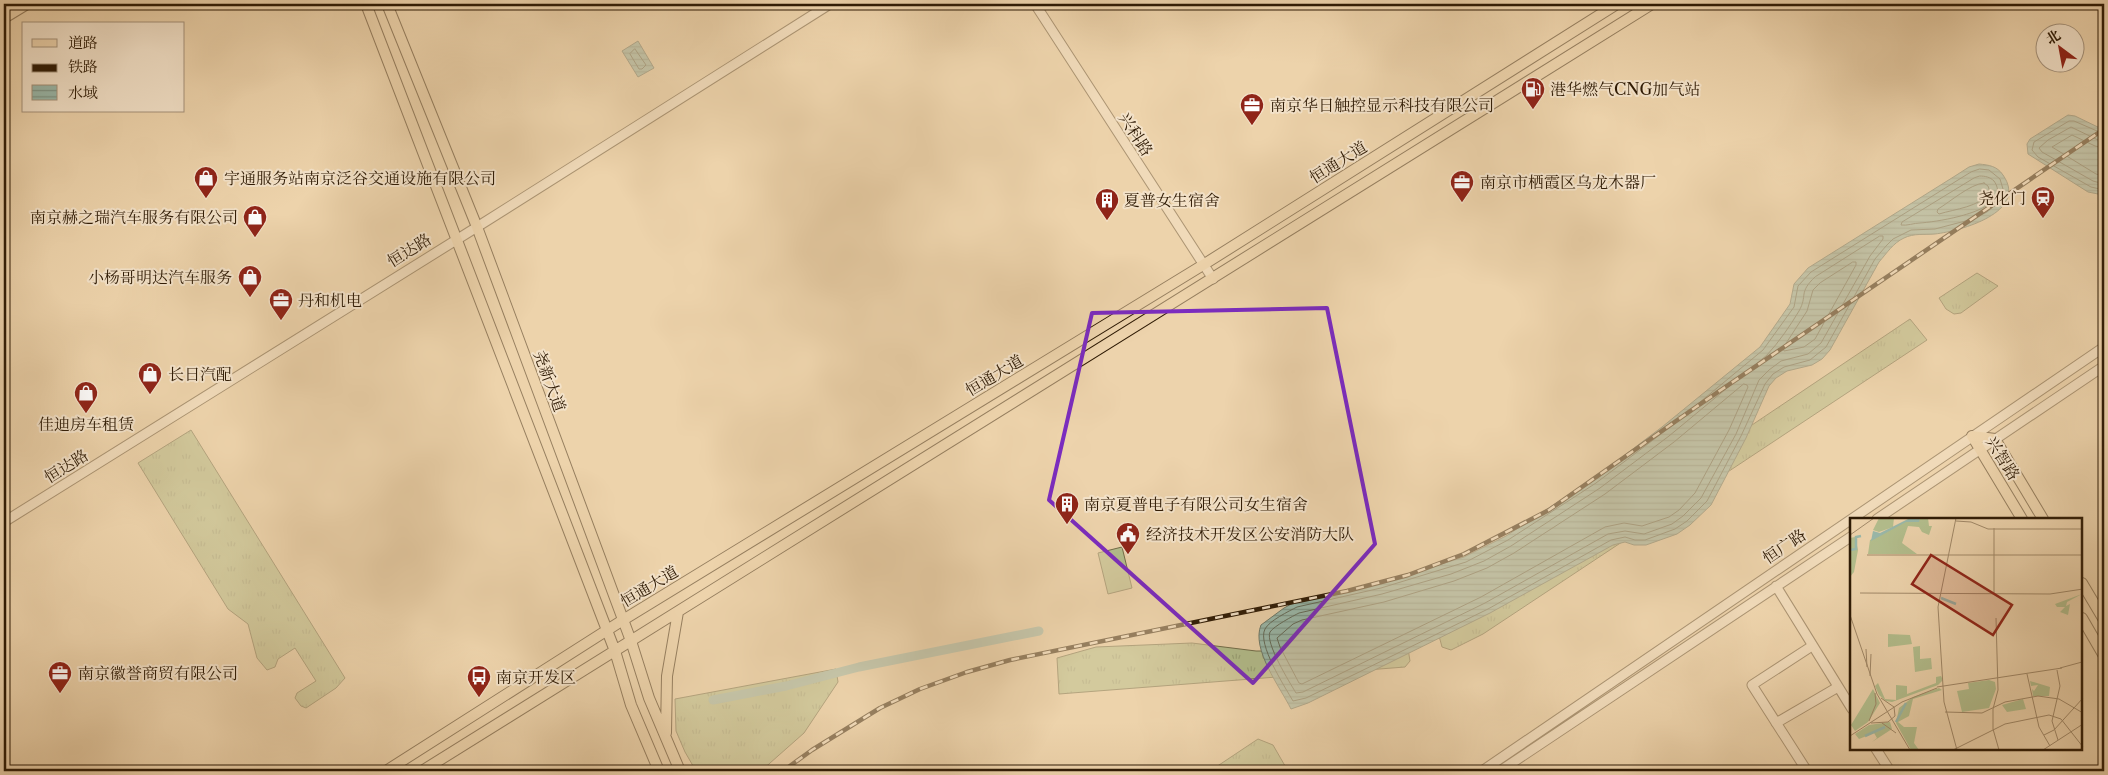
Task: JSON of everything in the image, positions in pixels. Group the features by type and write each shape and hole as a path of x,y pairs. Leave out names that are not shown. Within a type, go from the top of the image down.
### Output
{"main road":[{"path":"4,18 27,4"},
{"path":"366,4 615,651 631,705 659,771"},
{"name":"尧新大道","path":"387,4 477,227 631,641 649,698 680,771"},
{"name":"恒通大道","path":"386,771 606,630 1203,265 1618,4"},
{"name":"恒通大道","path":"422,771 1213,279 1638,7 1652,4"},
{"name":"兴智路","path":"1972,436 1995,439 2042,518"},
{"name":"兴智路","path":"1972,436 2021,518"},
{"path":"2083,584 2104,620"},
{"path":"665,739 667,676 678,612"},
{"path":"2083,620 2104,656"}],"street":[{"name":"恒达路","path":"4,522 830,4"},
{"name":"兴科路","path":"1035,4 1213,279"},
{"name":"恒广路","path":"1852,518 2104,347"},
{"path":"1878,518 2104,366"},
{"name":"恒广路","path":"1482,771 1850,519"},
{"name":"恒广路","path":"1502,771 1850,537"},
{"path":"1776,586 1850,706"},
{"path":"1807,771 1752,685 1812,646"},
{"path":"1776,723 1838,687"},
{"path":"1877,750 1890,771"}],"highlighted area":[{"path":"1327,308 1375,544 1253,683 1049,500 1092,313"}],"green space":[{"path":"1977,273 1998,286 1961,313 1954,314 1946,309 1939,298"},
{"path":"1910,319 1927,340 1483,634 1451,650 1442,647 1438,632 1497,596"},
{"path":"191,430 345,678 336,688 306,708 301,706 295,698 297,693 316,681 295,648 278,659 275,667 267,670 257,658 248,624 228,609 138,463"},
{"path":"1122,547 1132,588 1108,594 1098,553"},
{"path":"1406,636 1410,661 1405,667 1059,694 1057,658 1096,647 1192,643 1256,651 1340,651"},
{"path":"836,669 838,682 804,733 761,771 696,771 676,731 675,699"},
{"path":"1258,739 1273,745 1288,771 1210,771"}],"water":[{"path":"638,41 654,68 638,77 622,51"},
{"path":"2068,115 2075,116 2104,130 2103,195 2088,192 2028,154 2027,144 2030,139"},
{"path":"1979,164 1995,168 2003,175 2009,188 2007,199 2000,209 1975,224 1935,234 1908,236 1893,245 1879,262 1830,350 1822,359 1812,365 1787,371 1776,378 1769,386 1746,438 1711,505 1690,525 1677,534 1646,545 1634,545 1625,542 1613,545 1490,613 1308,703 1291,709 1263,656 1259,635 1261,625 1295,602 1379,583 1464,557 1506,536 1593,479 1662,427 1760,347 1790,304 1794,284 1808,268 1969,167"}],"waterway":[{"path":"713,700 786,686 859,667 1039,631"}],"railway":[{"path":"783,771 812,750 880,708 920,689 967,672 1010,660 1347,591 1408,575 1464,554 1549,510 1696,407 2104,129"}],"place":[{"name":"港华燃气CNG加气站","path":"1533,110"},
{"name":"南京华日触控显示科技有限公司","path":"1252,126"},
{"name":"宇通服务站南京泛谷交通设施有限公司","path":"206,199"},
{"name":"南京市栖霞区乌龙木器厂","path":"1462,203"},
{"name":"尧化门","path":"2043,219"},
{"name":"夏普女生宿舍","path":"1107,221"},
{"name":"南京赫之瑞汽车服务有限公司","path":"255,238"},
{"name":"小杨哥明达汽车服务","path":"250,298"},
{"name":"丹和机电","path":"281,321"},
{"name":"长日汽配","path":"150,395"},
{"name":"佳迪房车租赁","path":"86,414"},
{"name":"南京夏普电子有限公司女生宿舍","path":"1067,525"},
{"name":"经济技术开发区公安消防大队","path":"1128,555"},
{"name":"南京徽誉商贸有限公司","path":"60,694"},
{"name":"南京开发区","path":"479,698"}]}
